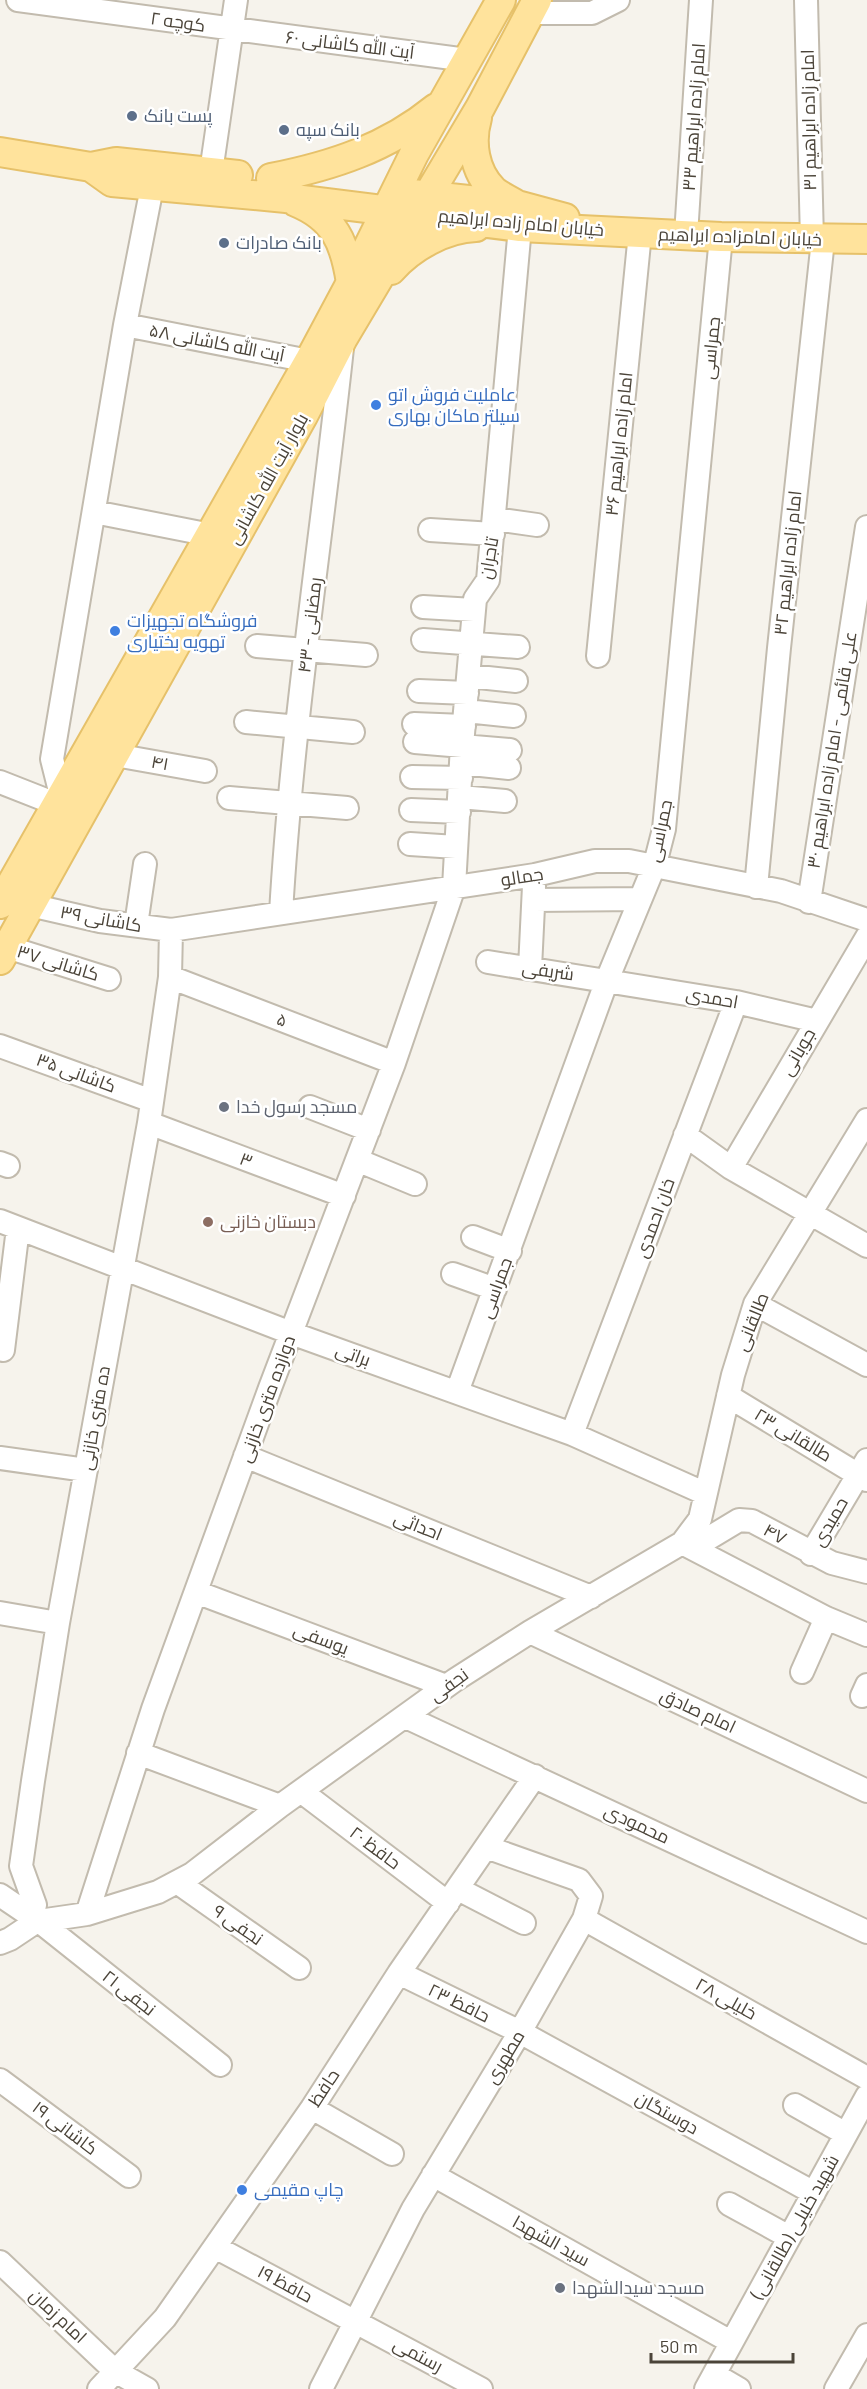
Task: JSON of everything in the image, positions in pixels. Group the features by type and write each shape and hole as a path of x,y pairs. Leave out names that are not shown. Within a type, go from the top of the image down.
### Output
{"main road":[{"name":"بلوار آیت الله کاشانی","path":"402,212 414,154 501,0"},
{"name":"بلوار آیت الله کاشانی","path":"4,953 9,898 58,799 309,360 361,287 402,212 443,170 480,108 533,6"},
{"path":"278,188 394,138 447,99"},
{"path":"278,188 312,209 334,228 361,287 429,240 466,227 514,219 477,165 472,136 480,108"},
{"name":"خیابان امام زاده ابراهیم","path":"0,152 91,167 116,162 212,172 278,188 402,212 514,219 627,232"},
{"path":"414,154 416,164 423,172 433,174 443,170"},
{"name":"خیابان امام زاده ابراهیم","path":"91,167 111,182 152,187 278,188"},
{"name":"خیابان امامزاده ابراهیم","path":"627,232 818,240 867,239"},
{"name":"بلوار آیت الله کاشانی","path":"9,898 115,755 303,416 343,338 361,287"}],"street":[{"name":"کوچه ۲","path":"18,0 232,30"},
{"path":"212,172 236,0"},
{"path":"533,6 592,13 618,0"},
{"name":"امام زاده ابراهیم ۳۳","path":"686,235 701,0"},
{"name":"امام زاده ابراهیم ۳۱","path":"806,0 818,240"},
{"name":"آیت الله کاشانی ۶۰","path":"232,30 467,60"},
{"path":"0,782 58,799 52,759 125,325 152,187"},
{"name":"تاجران","path":"454,886 475,599 488,580 494,527 514,219"},
{"name":"امام زاده ابراهیم ۳۶","path":"598,656 627,232"},
{"name":"جمراسی","path":"457,1392 607,980 655,864 664,829 722,237"},
{"name":"امام زاده ابراهیم ۳۲","path":"756,887 818,240"},
{"name":"آیت الله کاشانی ۵۸","path":"125,325 309,360"},
{"name":"رمضانی - ۴۳","path":"281,913 287,804 343,338"},
{"path":"94,512 211,535"},
{"path":"430,530 537,525"},
{"name":"علی قائمی - امام زاده ابراهیم ۳۰","path":"809,902 867,527"},
{"path":"423,607 474,610"},
{"path":"423,640 518,647"},
{"path":"257,646 366,655"},
{"path":"411,810 516,681"},
{"path":"419,691 463,744 505,801"},
{"path":"412,777 463,744 513,716"},
{"path":"246,722 353,732"},
{"path":"415,733 463,744 510,759"},
{"name":"۴۱","path":"115,755 206,771"},
{"path":"229,798 347,808"},
{"path":"410,844 456,847"},
{"name":"جمالو","path":"171,930 535,875 595,861 655,864 781,891 867,920"},
{"path":"136,925 145,864"},
{"path":"530,968 535,875"},
{"name":"دوازده متری خازنی","path":"87,1914 138,1753 245,1456 394,1063 454,886"},
{"name":"کاشانی ۳۹","path":"9,898 100,921 171,930"},
{"path":"534,900 639,899"},
{"name":"ده متری خازنی","path":"35,1916 21,1866 58,1623 149,1123 170,977 171,930"},
{"name":"جوبانی","path":"731,1168 867,937"},
{"name":"کاشانی ۳۷","path":"4,953 109,979"},
{"name":"شریفی","path":"488,962 607,980"},
{"name":"۵","path":"170,977 394,1063"},
{"name":"احمدی","path":"607,980 736,1002 817,1021"},
{"name":"خان احمدی","path":"572,1434 736,1002"},
{"name":"کاشانی ۳۵","path":"0,1046 152,1101"},
{"path":"310,1107 369,1130"},
{"name":"۳","path":"149,1123 344,1196"},
{"name":"طالقانی","path":"682,1543 700,1518 728,1396 755,1304 866,1123"},
{"path":"685,1135 731,1168 867,1246"},
{"path":"357,1160 415,1184"},
{"path":"0,1349 3,1350 9,1225"},
{"name":"براتی","path":"9,1225 291,1333 572,1434 704,1493"},
{"path":"473,1237 510,1251"},
{"path":"453,1274 495,1289"},
{"path":"755,1304 867,1365"},
{"name":"طالقانی ۲۳","path":"728,1396 864,1471"},
{"name":"احداثی","path":"245,1456 591,1597"},
{"path":"0,1458 86,1470"},
{"name":"حمیدی","path":"811,1554 864,1471"},
{"name":"۴۷","path":"682,1543 709,1538 739,1520 752,1521 811,1554 832,1563 867,1572"},
{"path":"682,1543 826,1618 867,1635"},
{"name":"نجفی","path":"35,1916 87,1914 158,1892 192,1874 280,1806 446,1686 530,1632 682,1543"},
{"name":"یوسفی","path":"196,1592 446,1686"},
{"path":"0,1613 58,1623"},
{"path":"801,1672 826,1618"},
{"name":"امام صادق","path":"530,1632 867,1791"},
{"name":"محمودی","path":"406,1717 867,1932"},
{"path":"138,1753 280,1806"},
{"name":"حافظ","path":"99,2389 165,2318 216,2247 312,2108 399,1973 535,1776"},
{"name":"حافظ ۲۰","path":"302,1792 453,1896 524,1923"},
{"name":"مطهری","path":"321,2389 413,2208 520,2032 584,1919 591,1896 579,1880 486,1847"},
{"name":"نجفی ۹","path":"177,1882 299,1968"},
{"name":"نجفی ۲۱","path":"0,1895 35,1916 220,2065"},
{"path":"0,1942 35,1916"},
{"name":"خلیلی ۲۸","path":"584,1919 867,2078"},
{"name":"حافظ ۲۳","path":"399,1973 520,2032"},
{"name":"دوستگان","path":"520,2032 814,2193"},
{"name":"کاشانی ۱۹","path":"0,2080 129,2176"},
{"name":"شهید خلیلی (طالقانی)","path":"711,2382 867,2096"},
{"path":"795,2105 846,2134"},
{"path":"312,2108 392,2154"},
{"name":"سید الشهدا","path":"433,2175 731,2342"},
{"path":"729,2204 789,2237"},
{"name":"حافظ ۱۹","path":"216,2247 355,2321"},
{"name":"امام زمان","path":"0,2262 116,2371 147,2389"},
{"name":"رستمی","path":"355,2321 481,2389"},
{"path":"836,2389 867,2335"},
{"path":"711,2382 739,2389"}],"place":[{"name":"پست بانک","path":"132,116"},
{"name":"بانک سپه","path":"284,130"},
{"name":"بانک صادرات","path":"224,243"},
{"name":"عاملیت فروش اتو سیلتر ماکان بهاری","path":"376,405"},
{"name":"فروشگاه تجهیزات تهویه بختیاری","path":"115,631"},
{"name":"مسجد رسول خدا","path":"224,1107"},
{"name":"دبستان خازنی","path":"208,1222"},
{"name":"چاپ مقیمی","path":"242,2190"},
{"name":"مسجد سیدالشهدا","path":"560,2288"}]}
